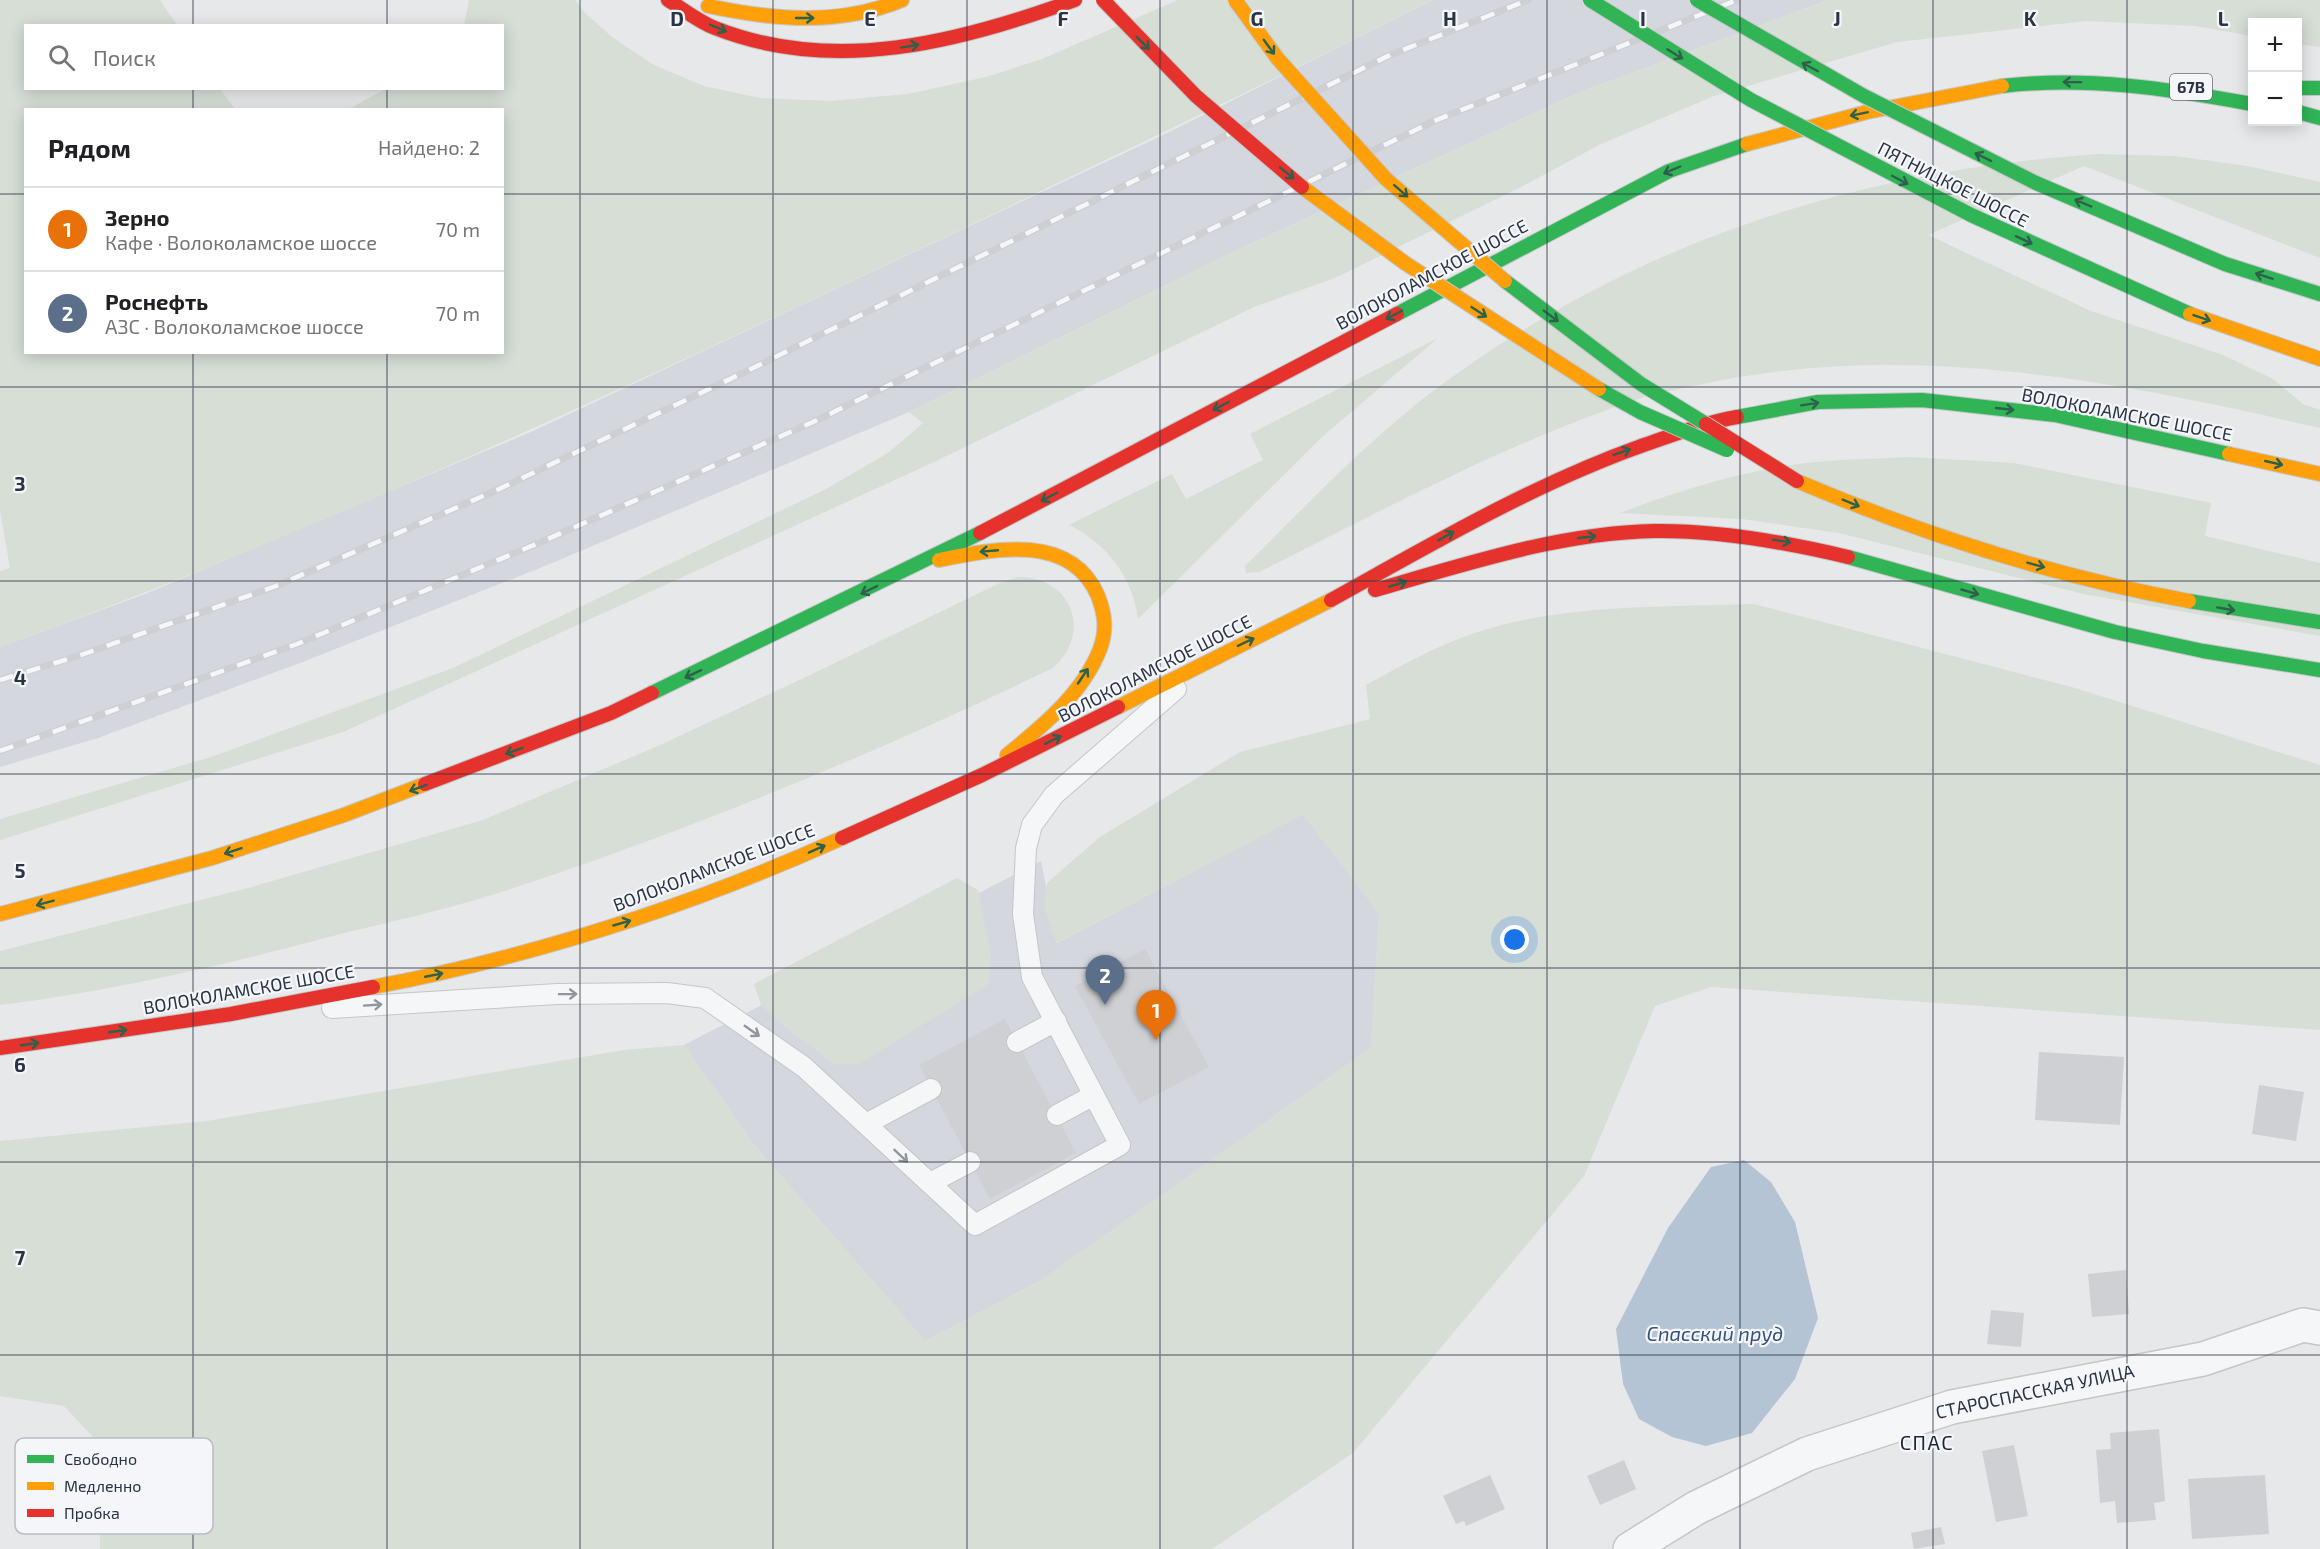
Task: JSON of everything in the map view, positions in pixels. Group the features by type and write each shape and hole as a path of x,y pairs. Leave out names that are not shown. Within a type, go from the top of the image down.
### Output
{"main road":[{"path":"668,0 687,15 746,40 821,52 900,48 969,36 1075,0"},
{"path":"686,0 755,17 829,18 889,7 902,0"},
{"path":"1103,0 1127,28 1219,117 1343,219 1477,311 1627,405 1797,481 1904,525 2001,556 2117,587 2204,605 2320,622"},
{"path":"1235,0 1278,59 1386,179 1508,283 1641,384 1797,481"},
{"name":"ПЯТНИЦКОЕ ШОССЕ","path":"1590,0 1751,100 1971,215 2185,312 2320,359"},
{"name":"ПЯТНИЦКОЕ ШОССЕ","path":"1697,0 1780,51 1946,140 2036,183 2225,264 2320,294"},
{"name":"ВОЛОКОЛАМСКОЕ ШОССЕ","path":"0,914 212,858 344,815 611,713 922,564 1669,171 1736,145 1960,92 2013,85 2071,82 2130,86 2248,103"},
{"name":"67B","path":"2130,86 2248,89"},
{"path":"2302,88 2320,88"},
{"path":"2302,113 2320,118"},
{"name":"ВОЛОКОЛАМСКОЕ ШОССЕ","path":"0,1048 231,1014 465,969 654,914 764,873 982,775 1322,605 1472,521 1593,463 1705,423 1818,402 1922,400 2055,415 2320,474"},
{"path":"1322,605 1487,559 1581,538 1654,531 1735,534 1798,543 2089,626 2225,656 2320,670"},
{"path":"922,564 986,550 1036,549 1058,554 1077,566 1094,587 1103,608 1106,631 1096,657 1066,702 1029,738 982,775"}],"street":[{"name":"СТАРОСПАССКАЯ УЛИЦА","path":"1630,1549 1696,1508 1807,1454 1952,1407 2203,1359 2303,1325 2320,1328"}],"lane":[{"path":"231,1014 557,994 667,993 705,998 804,1067 975,1225 1120,1145 1032,977 1023,914 1026,848 1032,825 1054,795 1209,660"},
{"path":"1017,1042 1056,1021"},
{"path":"866,1124 931,1089"},
{"path":"1057,1115 1094,1095"},
{"path":"930,1183 970,1162"}],"shaded area":[{"path":"0,0 160,0 176,24 24,24 24,90 221,90 234,108 24,108 24,354 504,354 504,108 351,108 383,90 504,90 504,24 464,24 469,0 575,0 584,12 612,37 654,65 704,86 760,98 829,101 908,94 986,77 1042,59 1178,0 1433,0 1033,195 597,400 301,529 0,647 0,571 10,568 0,511"},
{"path":"1433,0 1828,0 1578,93 1235,251 909,412 545,566 300,663 98,738 0,767 0,647 145,594 533,431 1161,136"},
{"path":"1828,0 2320,0 2320,47 2302,45 2302,18 2248,18 2248,35 2195,26 2086,21 1897,42 1714,96 1599,145 1523,186 1337,277 1254,307 932,463 343,732 0,840 0,819 211,757 453,668 826,489 888,453 923,423 909,412 1235,251 1578,93"},
{"path":"2097,154 2175,156 2247,166 2320,182 2320,258 2084,166 1928,235 2091,311 2223,355 2273,379 2303,404 2320,410 2320,428 2167,395 2011,372 1932,366 1854,366 1776,372 1644,397 1594,415 1448,477 1259,572 1246,573 1245,566 1320,491 1399,418 1455,375 1529,327 1604,285 1681,249 1760,219 1841,195 1924,176 2009,163"},
{"path":"1438,338 1322,437 1138,619 1130,589 1116,563 1095,541 1069,525 1172,474 1186,499 1263,460 1250,434"},
{"path":"1908,457 2014,463 2211,503 2205,536 2320,563 2320,636 2083,594 1839,533 1742,519 1620,513 1689,489 1759,471 1819,462"},
{"path":"1019,577 1037,579 1052,586 1064,597 1071,609 1074,624 1072,639 1065,654 1053,668 916,731 778,790 637,845 475,900 168,976 0,1005 0,951 248,888 483,820 658,746 1002,582"},
{"path":"1754,604 2075,688 2320,765 2320,1030 1711,987 1655,1006 1584,1176 1353,1453 1212,1549 100,1549 100,1534 213,1534 213,1438 94,1438 64,1406 0,1396 0,1141 207,1121 624,1050 684,1045 754,1145 925,1341 1040,1281 1371,1048 1379,913 1303,815 1056,943 1044,906 1047,883 1100,837 1240,752 1370,719 1366,685 1412,660 1475,633 1523,620 1589,611"},
{"path":"1303,814 1379,913 1371,1048 1040,1281 925,1341 754,1145 684,1045 1041,861 1057,943"},
{"path":"957,878 978,890 991,956 989,984 859,1064 834,1064 785,1027 761,1005 754,984"}],"water":[{"name":"Спасский пруд","path":"1744,1160 1771,1182 1795,1222 1818,1318 1795,1379 1752,1433 1706,1446 1672,1437 1639,1419 1623,1384 1616,1329 1668,1228 1711,1167"}],"building":[{"path":"1145,949 1209,1067 1139,1104 1075,986"},
{"path":"1005,1019 1076,1153 990,1199 919,1065"},
{"path":"2039,1052 2124,1057 2120,1125 2035,1120"},
{"path":"2259,1085 2304,1092 2296,1141 2252,1134"},
{"path":"2126,1270 2129,1314 2092,1317 2088,1274"},
{"path":"1991,1310 2024,1313 2021,1347 1987,1344"},
{"path":"2159,1429 2165,1501 2154,1503 2156,1520 2117,1523 2115,1501 2100,1503 2096,1450 2111,1449 2110,1433"},
{"path":"2014,1445 2028,1516 1996,1522 1982,1451"},
{"path":"1624,1460 1636,1489 1600,1505 1587,1476"},
{"path":"1490,1475 1505,1509 1466,1526 1464,1521 1456,1524 1443,1496"},
{"path":"2265,1475 2269,1534 2192,1539 2188,1479"},
{"path":"1941,1527 1945,1544 1914,1549 1911,1533"}],"railway":[{"path":"0,680 81,655 276,586 497,490 751,369 1388,56 1528,0"},
{"path":"0,751 297,644 541,542 813,422 1434,121 1737,0"}],"traffic: fast":[{"path":"1590,0 1751,100 1971,215"},
{"path":"1697,0 1864,96 2036,183"},
{"path":"2002,86 2033,83 2096,83 2190,93 2248,103"},
{"path":"2302,88 2320,88"},
{"path":"2302,113 2320,118"},
{"path":"1397,314 1669,171 1747,144"},
{"path":"2036,183 2225,264 2320,294"},
{"path":"1971,215 2190,314"},
{"path":"1505,281 1641,384 1706,424"},
{"path":"1599,389 1640,412 1727,450"},
{"path":"1737,417 1818,402 1922,400 2055,415 2229,454"},
{"path":"652,693 980,533"},
{"path":"1848,557 2115,632 2203,651 2320,670"},
{"path":"2189,601 2320,622"}],"traffic: slow":[{"path":"708,6 757,15 806,18 854,14 902,0"},
{"path":"1235,0 1278,59 1386,179 1505,281"},
{"path":"1747,144 1867,112 2002,86"},
{"path":"1302,187 1405,263 1599,389"},
{"path":"2190,314 2320,359"},
{"path":"2229,454 2320,474"},
{"path":"1797,481 1893,519 1989,552 2088,579 2189,601"},
{"path":"939,560 1006,550 1029,550 1050,554 1069,562 1086,576 1098,596 1104,616 1104,635 1093,665 1061,708 1007,755"},
{"path":"1118,707 1331,600"},
{"path":"0,914 212,858 344,815 425,784"},
{"path":"373,987 493,960 612,926 728,886 842,838"}],"traffic: jam":[{"path":"668,0 715,28 760,42 805,49 851,51 942,40 987,29 1075,0"},
{"path":"1103,0 1196,96 1302,187"},
{"path":"980,533 1397,314"},
{"path":"1331,600 1483,517 1561,479 1641,446 1700,426 1737,417"},
{"path":"1706,424 1797,481"},
{"path":"1375,590 1478,560 1583,537 1618,533 1678,531 1727,535 1800,546 1848,557"},
{"path":"425,784 611,713 652,693"},
{"path":"842,838 982,775 1118,707"},
{"path":"0,1048 231,1014 373,987"}],"place":[{"name":"Роснефть","path":"1105,1005"},
{"name":"Зерно","path":"1156,1040"}],"district":[{"name":"СПАС","path":"1927,1443"}]}
